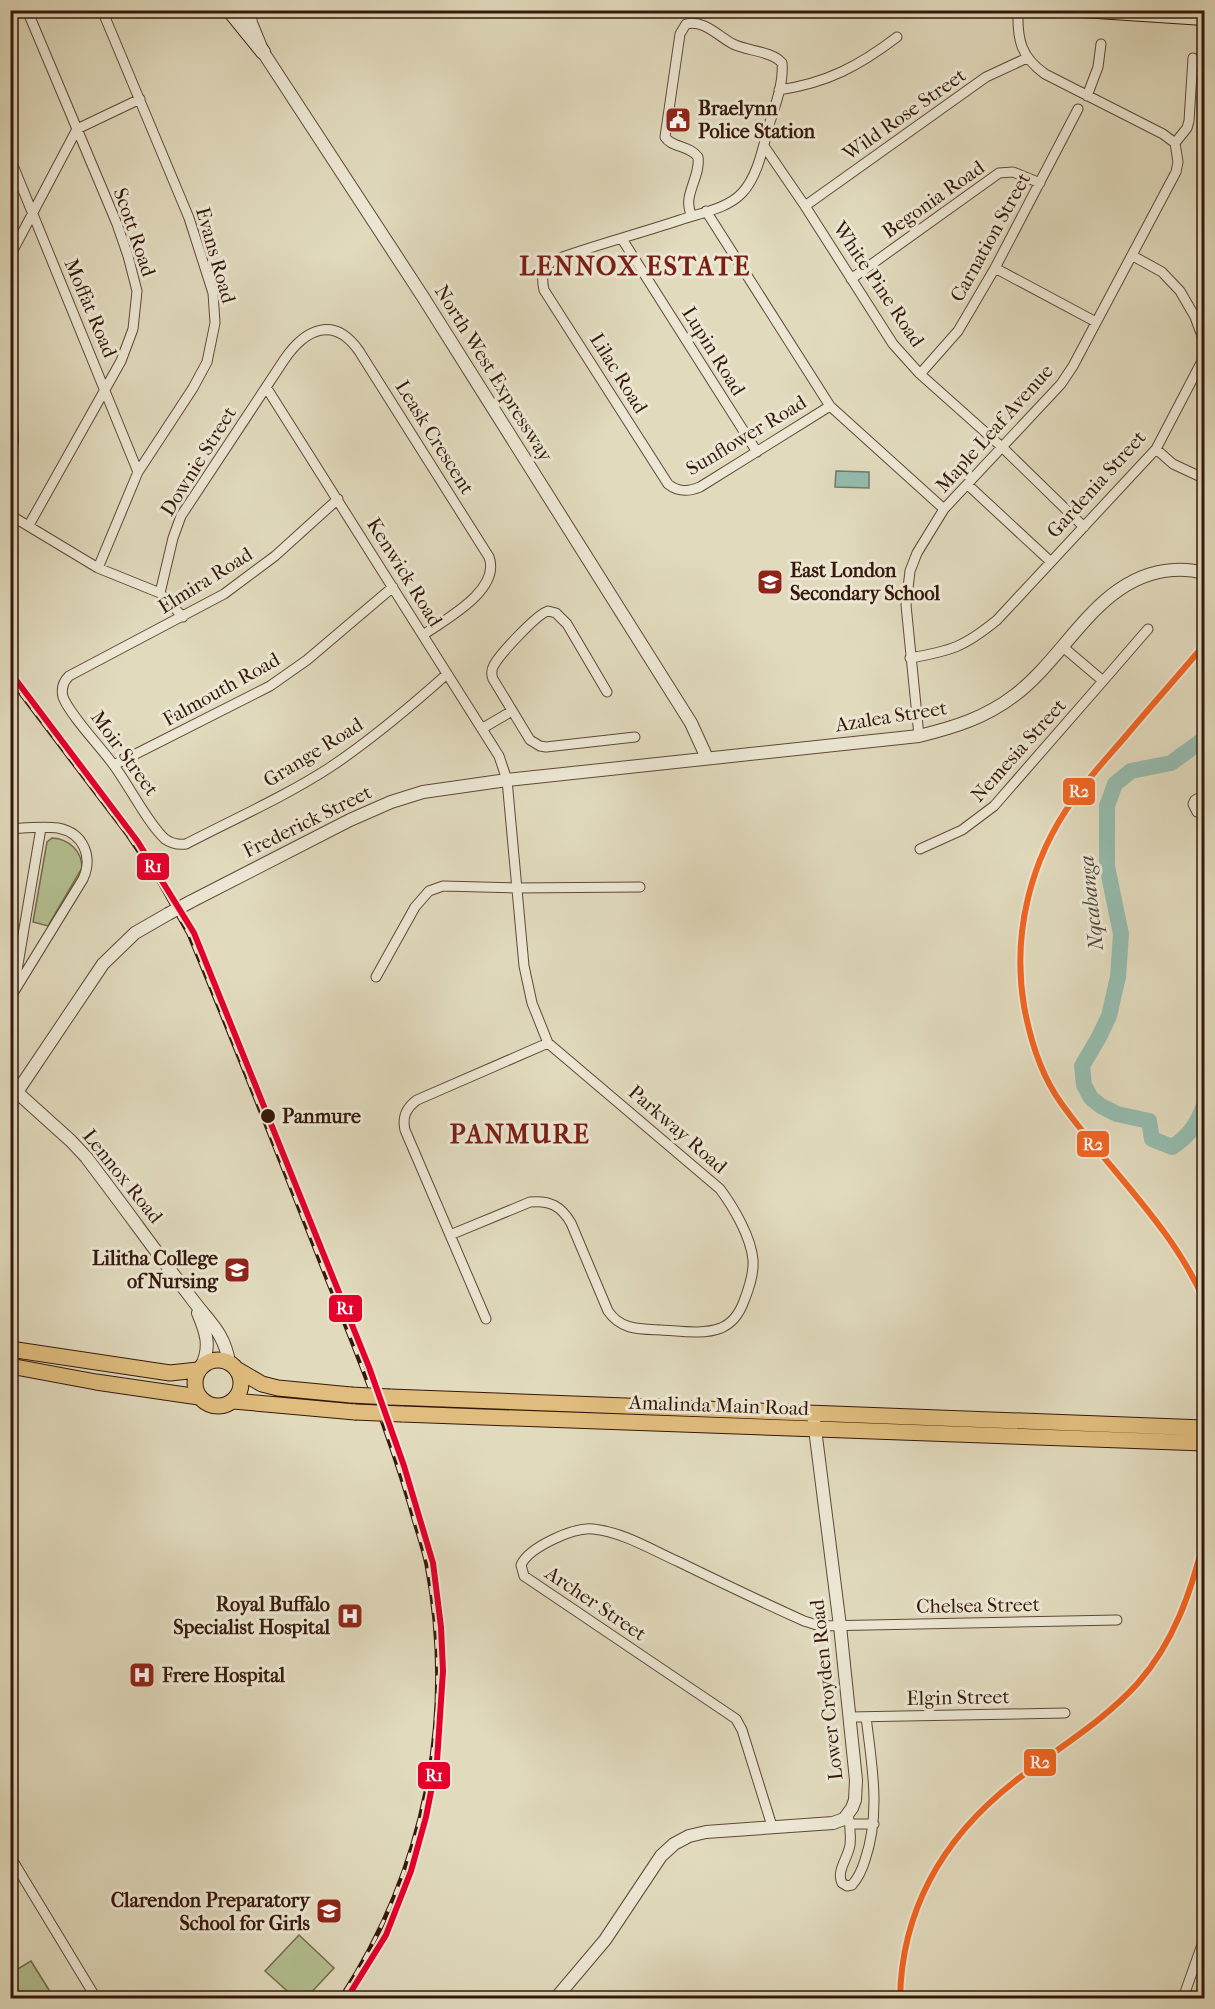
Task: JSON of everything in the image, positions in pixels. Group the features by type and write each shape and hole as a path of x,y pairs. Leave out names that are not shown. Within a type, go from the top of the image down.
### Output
{"main road":[{"path":"229,10 263,52"},
{"path":"1082,10 1204,18"},
{"path":"10,1349 170,1373 200,1367 215,1360 233,1366 240,1377 240,1390 233,1401"},
{"name":"Amalinda Main Road","path":"10,1366 96,1382 199,1397 211,1406 227,1405 233,1401 355,1412 815,1430 1204,1438"},
{"name":"Amalinda Main Road","path":"233,1366 262,1384 278,1388 351,1395 814,1412 1204,1438"},
{"path":"199,1397 194,1383 200,1367"}],"street":[{"name":"Scott Road","path":"27,10 117,224 128,256 136,291 133,329 121,361 29,525"},
{"name":"Evans Road","path":"98,568 138,472 193,388 207,362 215,323 213,293 189,218 102,10"},
{"name":"North West Expressway","path":"249,10 251,23 263,52 436,317 690,723 707,758"},
{"path":"1018,10 1018,37 1027,58 1045,74 1163,134 1175,143 1190,121 1193,58"},
{"path":"622,239 706,212 724,205 742,193 748,185 764,146 779,90 782,68 779,60 741,48 697,23 687,24 680,34 665,137 670,142 690,149 698,157 698,168 687,204 692,216"},
{"path":"779,90 805,86 844,72 860,64 897,37"},
{"path":"1087,96 1098,67 1101,44"},
{"name":"Wild Rose Street","path":"805,206 986,77 1027,58"},
{"path":"10,256 77,129 140,99"},
{"name":"Carnation Street","path":"920,374 958,331 995,268 1078,109"},
{"name":"Maple Leaf Avenue","path":"919,736 906,605 910,571 925,538 945,509 1061,384 1133,256 1176,172 1178,162 1175,143"},
{"name":"White Pine Road","path":"764,146 805,206 884,332 920,374 1003,448 1084,527"},
{"name":"Moffat Road","path":"10,158 138,472"},
{"name":"Begonia Road","path":"851,279 999,173 1012,172 1040,183"},
{"path":"706,212 830,406 945,509"},
{"name":"Lilac Road","path":"622,239 554,260 545,267 542,273 544,290 668,484 680,490"},
{"name":"Lupin Road","path":"622,239 757,452"},
{"name":"Gardenia Street","path":"910,658 955,648 972,640 997,620 1156,449 1199,369 1204,346 1195,317 1176,285 1162,272 1133,256"},
{"path":"995,268 1096,322"},
{"name":"Leask Crescent","path":"266,387 291,349 308,334 327,330 343,333 359,351 471,527 492,564 489,579 464,607 423,635"},
{"name":"Kenwick Road","path":"266,387 483,728 499,756 507,780"},
{"name":"Downie Street","path":"160,593 173,538 181,516 266,387"},
{"name":"Sunflower Road","path":"680,490 686,491 700,487 830,406"},
{"path":"10,409 12,438 10,462"},
{"path":"1156,449 1173,464 1203,478"},
{"path":"968,485 1051,562"},
{"name":"Elmira Road","path":"77,670 224,594 255,572 338,499"},
{"path":"10,515 98,568 160,593 183,617"},
{"name":"Azalea Street","path":"707,758 919,736 963,725 992,711 1035,678 1100,606 1127,583 1163,571 1183,570 1204,573"},
{"name":"Falmouth Road","path":"114,765 270,687 336,637 393,587"},
{"path":"607,692 567,624 556,613 548,611 538,616 492,668 493,679 512,711 530,740 540,746 635,737"},
{"name":"Nemesia Street","path":"920,849 962,830 994,806 1148,629"},
{"path":"1063,646 1103,681"},
{"name":"Moir Street","path":"77,670 65,679 63,684 63,696 71,710 114,765 160,834 172,843 186,844"},
{"name":"Grange Road","path":"186,844 281,796 327,769 392,723 447,674"},
{"path":"483,728 512,711"},
{"name":"Frederick Street","path":"13,1092 103,964 135,933 322,833 391,802 423,792 507,780 707,758"},
{"name":"Parkway Road","path":"450,1235 530,1202 550,1202 562,1210 571,1223 608,1311 618,1323 632,1328 705,1331 723,1327 730,1323 741,1308 750,1283 753,1261 744,1233 726,1197 713,1182 548,1043 535,1011 526,976 507,780"},
{"path":"1204,795 1195,800 1193,804 1197,812 1204,813"},
{"path":"11,997 41,828"},
{"path":"10,829 58,828 74,834 85,848 88,865 83,879 11,997"},
{"path":"376,977 415,907 429,891 450,886 640,887"},
{"path":"486,1319 405,1130 406,1111 417,1100 548,1043"},
{"name":"Lennox Road","path":"13,1092 80,1149 223,1339 233,1366"},
{"name":"Lennox Road","path":"193,1301 203,1324 208,1346 207,1355 200,1367"},
{"name":"Lower Croyden Road","path":"814,1412 840,1626 856,1790 849,1819 848,1854 840,1876 842,1883 847,1886 852,1884 861,1873 868,1851 876,1807 866,1717"},
{"name":"Archer Street","path":"772,1826 742,1730 736,1719 529,1580 522,1572 521,1564 536,1549 562,1536 580,1530 596,1529 637,1543 812,1624 840,1626"},
{"name":"Chelsea Street","path":"840,1626 1117,1620"},
{"name":"Elgin Street","path":"850,1717 1065,1713"},
{"path":"556,1998 605,1940 661,1856 674,1844 689,1836 706,1832 833,1823 849,1819 874,1824"},
{"path":"10,1856 96,1998"},
{"path":"1183,1998 1204,1939"}],"green space":[{"path":"52,838 69,843 77,851 82,868 48,926 33,922 47,842"},
{"path":"299,1935 334,1968 306,1998 295,1998 265,1971"},
{"path":"31,1961 54,1998 11,1998 11,1973"}],"water":[{"path":"836,471 869,472 869,488 835,487"}],"waterway":[{"name":"Nqcabanga","path":"1204,739 1171,763 1131,771 1115,784 1107,806 1107,866 1121,934 1118,977 1109,1016 1082,1066 1084,1085 1091,1098 1117,1114 1149,1121 1152,1139 1172,1147 1192,1129 1204,1105"}],"railway":[{"path":"1204,645 1091,776 1058,823 1035,873 1023,925 1021,952 1021,979 1026,1018 1037,1056 1048,1081 1079,1127 1157,1222 1190,1273 1204,1300"},
{"path":"10,679 128,835 159,881 189,934 371,1389 401,1476 427,1565 435,1622 438,1679 435,1735 426,1790 413,1844 394,1897 370,1949 341,1998"},
{"path":"900,1998 903,1965 918,1904 948,1851 989,1803 1109,1711 1138,1683 1162,1651 1180,1616 1204,1540"}],"transit line":[{"name":"R2","path":"1204,645 1091,776 1058,823 1035,873 1023,925 1021,952 1021,979 1026,1018 1037,1056 1048,1081 1079,1127 1157,1222 1190,1273 1204,1300"},
{"name":"R1","path":"10,672 138,842 194,933 369,1367 404,1466 433,1563 441,1627 443,1671 437,1761 426,1817 411,1871 386,1935 347,1998"},
{"name":"R2","path":"900,1998 903,1965 918,1904 948,1851 989,1803 1109,1711 1138,1683 1162,1651 1180,1616 1204,1540"}],"place":[{"name":"Braelynn Police Station","path":"678,120"},
{"name":"East London Secondary School","path":"770,582"},
{"name":"Panmure","path":"268,1116"},
{"name":"Lilitha College of Nursing","path":"237,1270"},
{"name":"Royal Buffalo Specialist Hospital","path":"350,1616"},
{"name":"Frere Hospital","path":"142,1675"},
{"name":"Clarendon Preparatory School for Girls","path":"329,1911"}],"district":[{"name":"LENNOX ESTATE","path":"635,266"},
{"name":"PANMURE","path":"520,1134"}]}
